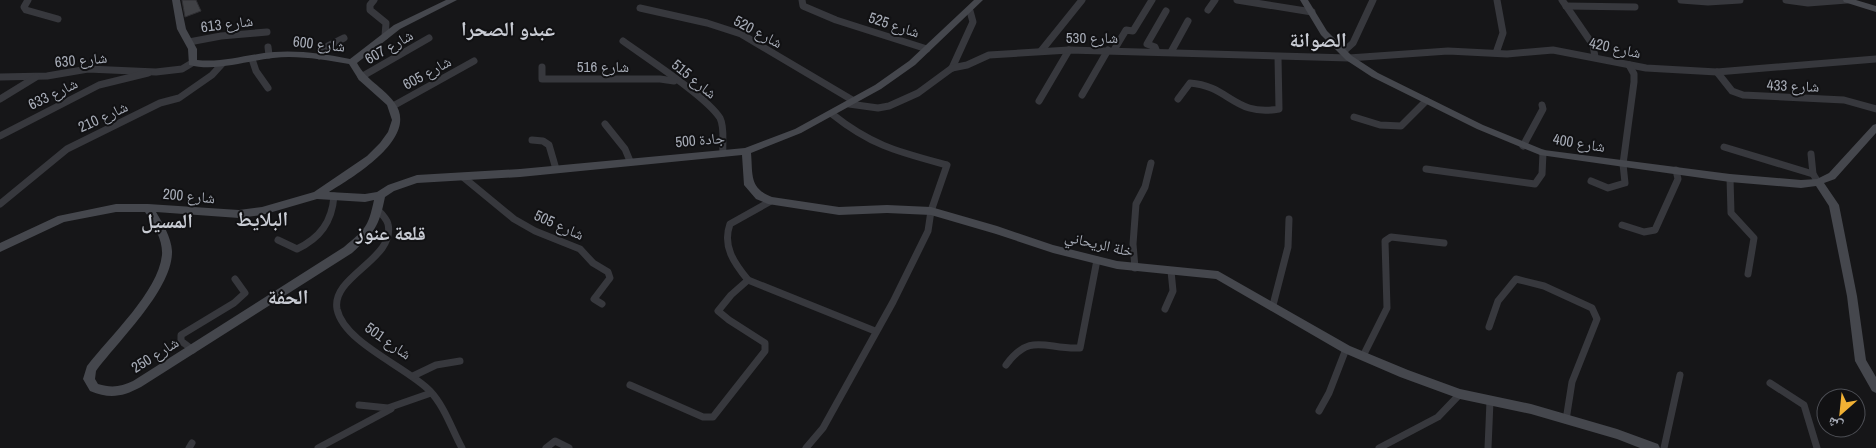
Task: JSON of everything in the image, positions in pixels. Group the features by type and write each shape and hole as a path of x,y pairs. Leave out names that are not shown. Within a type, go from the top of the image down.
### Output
{"main road":[{"path":"176,0 182,29 194,53 192,63"},
{"path":"352,62 412,18 453,0"},
{"name":"جادة 500","path":"380,195 391,188 417,179 556,169 746,151 790,135 851,103 912,63 970,11 979,0"},
{"name":"شارع 400","path":"1304,0 1324,33 1346,55 1375,75 1523,146 1544,153 1730,178 1790,184 1832,176 1876,127"},
{"path":"1847,0 1876,9"},
{"path":"1863,0 1876,4"},
{"name":"شارع 600","path":"192,63 222,64 252,59 269,51 319,56 352,62 361,77 393,106"},
{"path":"317,195 370,159 391,138 398,121 393,106"},
{"name":"خلة الريحاني","path":"746,151 752,190 770,201 839,211 887,209 931,212 997,230 1053,250 1097,260 1135,268 1218,275 1363,356 1465,396 1566,420 1654,448"},
{"path":"1815,178 1834,205 1852,296 1861,361 1876,388"},
{"name":"شارع 200","path":"0,248 39,228 70,216 116,208 148,208 239,214 262,211 317,195 365,198 380,195"},
{"name":"شارع 250","path":"148,208 162,232 166,247 166,260 163,271 139,310 90,369 89,379 94,388 109,392 125,390 193,350 348,250 367,233 376,220 380,195"}],"street":[{"path":"28,0 24,7 26,10 58,19"},
{"path":"374,0 370,5 370,10 386,23 385,36"},
{"name":"شارع 525","path":"802,0 803,6 836,20 927,49"},
{"path":"1041,51 1082,0"},
{"path":"1082,95 1111,50 1126,30 1133,31 1152,0"},
{"path":"1208,10 1215,0"},
{"path":"1237,0 1312,12"},
{"path":"1346,55 1373,0"},
{"path":"1496,53 1502,44 1504,34 1497,0"},
{"path":"1681,0 1708,2 1740,0"},
{"path":"1786,0 1808,3 1847,0"},
{"path":"1564,3 1635,7"},
{"path":"1564,3 1593,45 1595,57"},
{"name":"شارع 520","path":"640,8 713,24 741,34 851,103"},
{"path":"952,68 973,22 970,11"},
{"path":"1157,52 1155,47 1147,44 1166,11"},
{"path":"1171,52 1188,21"},
{"name":"شارع 613","path":"189,42 221,36 267,32"},
{"path":"319,56 328,46 344,38"},
{"name":"شارع 607","path":"361,77 429,38"},
{"name":"شارع 515","path":"622,41 653,61 675,81 716,112 722,126 723,153"},
{"path":"1039,101 1069,50"},
{"name":"شارع 530","path":"851,103 878,108 889,106 918,93 952,68 967,65 989,55 1041,51 1111,50 1278,57 1346,55"},
{"name":"شارع 420","path":"1346,55 1440,52 1496,53 1553,50 1670,71 1717,72 1876,59"},
{"path":"1178,99 1190,83 1195,83 1215,89 1231,98 1242,109 1263,113 1279,110 1278,57"},
{"path":"252,59 256,71 268,88"},
{"name":"شارع 605","path":"393,106 474,62"},
{"name":"شارع 630","path":"0,77 36,76 88,69 150,73 182,69 192,63"},
{"name":"شارع 210","path":"0,204 67,149 160,103 179,98 212,75 222,64"},
{"path":"1591,181 1605,188 1616,188 1625,183 1623,164 1634,92 1634,74 1629,65"},
{"name":"شارع 516","path":"542,67 542,79 660,79 675,81"},
{"name":"شارع 433","path":"1717,72 1732,91 1743,95 1853,101 1876,109"},
{"name":"شارع 633","path":"0,136 99,85 150,73"},
{"path":"0,98 36,76"},
{"path":"1354,117 1380,125 1401,126 1426,101"},
{"path":"1523,146 1543,109 1542,105"},
{"path":"806,448 823,428 875,331 894,302 928,231 931,212 947,165 886,148 856,133 832,114"},
{"path":"605,124 625,149 630,161"},
{"path":"532,140 543,141 549,145 556,169"},
{"path":"1724,146 1815,178 1811,154"},
{"path":"1426,169 1500,181 1535,184 1542,174 1544,153"},
{"path":"1135,268 1133,244 1136,204 1145,187 1151,163"},
{"path":"1622,225 1650,233 1655,230 1678,179 1676,170"},
{"name":"شارع 505","path":"463,176 514,219 535,231 580,250 587,254 593,263 608,272 610,278 594,299 602,304"},
{"path":"1730,178 1732,213 1754,238 1748,274"},
{"path":"278,240 297,249 310,243 325,229 330,220 334,196"},
{"path":"770,201 730,224 726,243 736,267 748,280 875,331"},
{"name":"شارع 501","path":"377,209 386,220 389,234 379,252 344,288 337,299 337,310 353,334 414,376 431,393 462,448"},
{"path":"1273,305 1288,247 1289,219"},
{"path":"1363,356 1367,343 1384,320 1388,300 1385,241 1390,237 1406,237 1444,243"},
{"path":"1006,364 1018,350 1026,347 1050,345 1068,350 1080,348 1097,260"},
{"path":"1165,309 1174,294 1174,282 1171,271"},
{"path":"193,350 181,341 181,335 234,303 245,293 235,279"},
{"path":"1490,327 1500,297 1516,279 1544,286 1592,308 1597,319 1570,389 1566,420"},
{"path":"630,385 703,417 714,417 765,350 765,343 759,338 726,321 718,312 730,295 748,280"},
{"path":"1318,412 1329,393 1346,348"},
{"path":"414,376 436,365 460,361"},
{"path":"1664,448 1680,375"},
{"path":"1770,383 1804,405 1817,448"},
{"path":"318,448 391,409 431,393"},
{"path":"1379,448 1438,417 1465,396"},
{"path":"1488,448 1490,401"},
{"path":"359,405 375,410 391,409"},
{"path":"546,448 555,441 568,448"}],"building":[{"path":"182,0 196,0 201,11 185,17"}],"district":[{"name":"عبدو الصحرا","path":"508,29"},
{"name":"الصوانة","path":"1318,40"},
{"name":"البلايط","path":"262,219"},
{"name":"المسيل","path":"167,221"},
{"name":"قلعة عنوز","path":"391,233"},
{"name":"الحفة","path":"288,297"}]}
